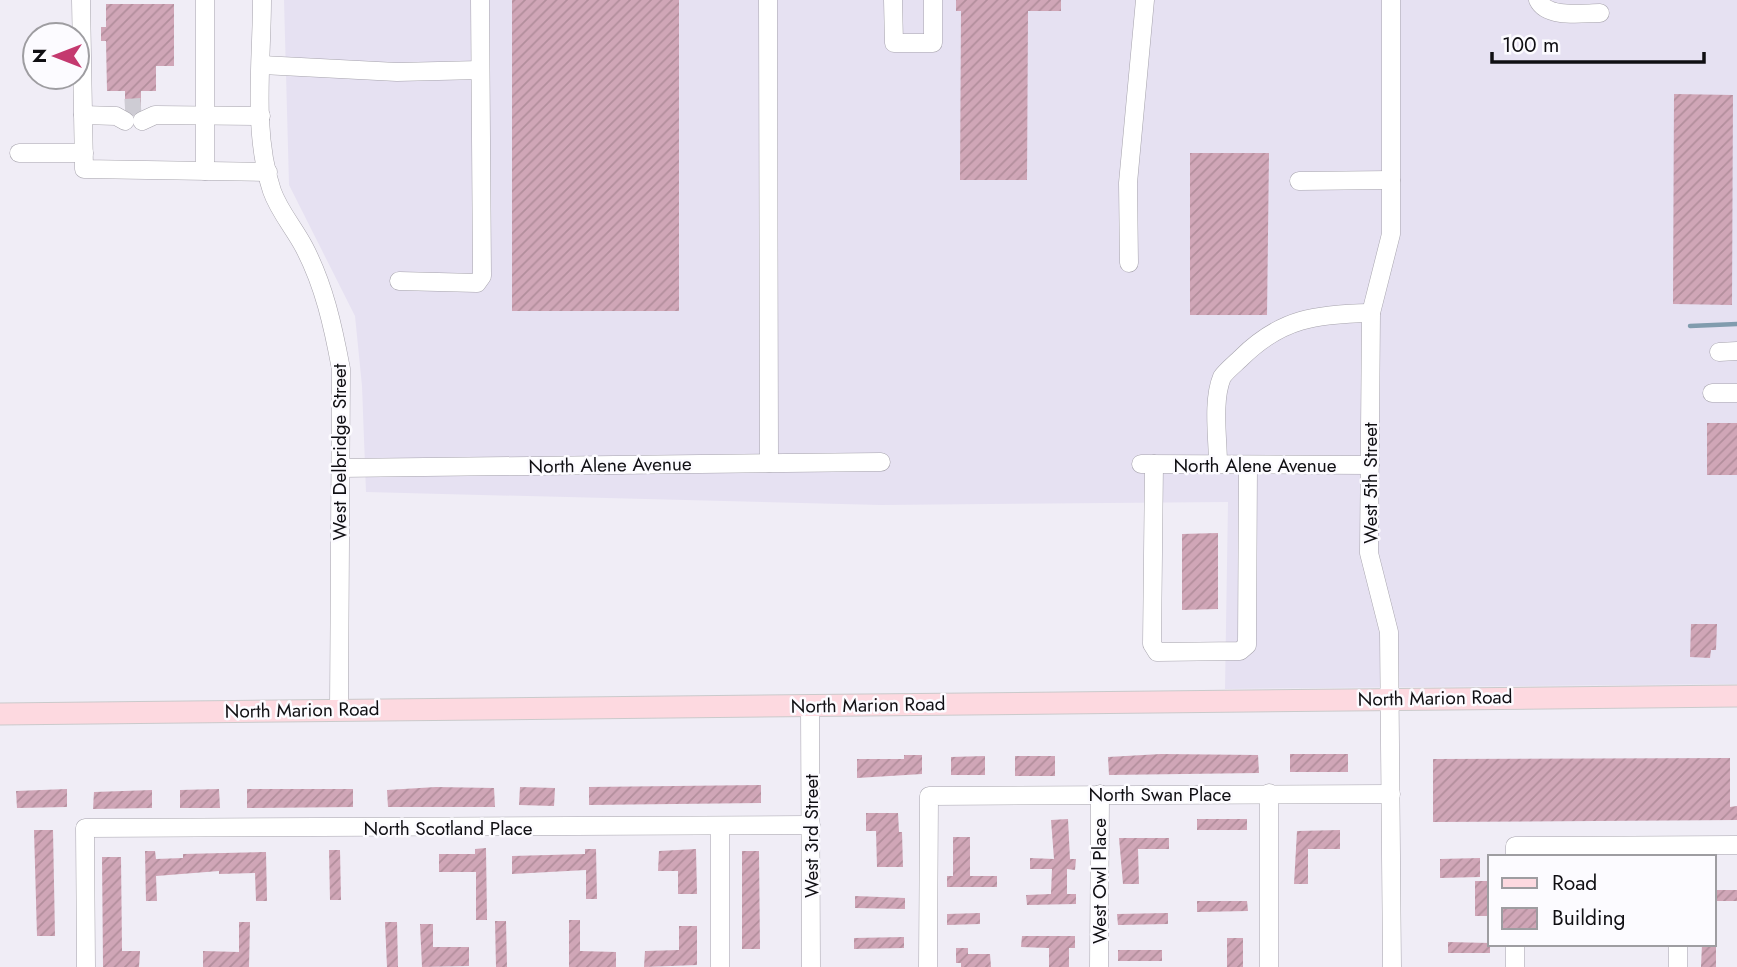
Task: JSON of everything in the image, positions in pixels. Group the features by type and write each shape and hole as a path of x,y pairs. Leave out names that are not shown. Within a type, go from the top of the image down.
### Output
{"main road":[{"name":"North Marion Road","path":"0,714 1737,696"}],"street":[{"path":"81,0 84,169 268,172"},
{"path":"205,0 205,171"},
{"name":"West Delbridge Street","path":"262,0 261,116 268,172 273,192 304,248 330,313 341,369 339,710"},
{"path":"399,281 477,283 482,276 480,0"},
{"path":"768,0 769,463"},
{"path":"893,0 894,43 933,43 933,0"},
{"path":"1129,264 1128,183 1145,0"},
{"name":"West 5th Street","path":"1391,0 1391,234 1371,313 1369,553 1389,632 1392,698 1392,967"},
{"path":"1538,0 1546,9 1555,12 1600,13"},
{"path":"262,65 397,72 480,70"},
{"path":"83,115 261,116"},
{"path":"19,153 84,153"},
{"path":"1299,181 1391,180"},
{"path":"1218,464 1218,411 1223,377 1247,353 1285,326 1319,314 1371,313"},
{"path":"1712,393 1737,393"},
{"name":"North Alene Avenue","path":"340,468 881,462"},
{"name":"North Alene Avenue","path":"1248,464 1247,645 1240,651 1157,652 1152,644 1147,464 1248,464 1370,465"},
{"name":"West 3rd Street","path":"810,706 811,967"},
{"path":"1269,793 1269,967"},
{"name":"West Owl Place","path":"1099,967 1100,794"},
{"name":"North Swan Place","path":"928,967 929,796 1391,794"},
{"name":"North Scotland Place","path":"86,967 85,828 811,825"},
{"path":"720,826 720,967"},
{"path":"1515,851 1678,851 1737,845"},
{"path":"1515,946 1516,967"},
{"path":"1678,946 1678,967"}],"shaded area":[{"path":"284,0 1737,0 1737,684 1225,689 1228,502 881,505 366,492 362,386 355,316 289,185"}],"building":[{"path":"512,0 679,0 679,311 512,311"},
{"path":"956,0 1061,0 1061,11 1028,11 1027,180 960,180 961,11 956,11"},
{"path":"106,4 174,4 174,66 156,66 156,91 141,91 141,109 133,114 125,108 125,91 107,91 106,41 101,41 101,27 106,27"},
{"path":"1674,94 1733,95 1732,305 1673,304"},
{"path":"1190,153 1269,153 1267,315 1190,315"},
{"path":"1707,423 1737,423 1737,475 1707,475"},
{"path":"1218,533 1218,609 1182,610 1182,534"},
{"path":"1691,624 1717,624 1716,650 1711,650 1710,658 1690,657"},
{"path":"1161,754 1258,755 1259,773 1109,775 1108,757"},
{"path":"1290,754 1348,754 1348,772 1290,772"},
{"path":"904,755 922,755 922,774 857,778 857,759 904,759"},
{"path":"985,756 985,775 951,775 951,757"},
{"path":"1015,756 1055,756 1055,776 1015,776"},
{"path":"1730,758 1730,807 1737,806 1737,820 1433,822 1433,759"},
{"path":"761,785 761,803 589,805 589,787"},
{"path":"520,787 555,788 554,806 519,805"},
{"path":"494,788 495,807 388,807 387,790"},
{"path":"67,789 67,807 17,808 16,791"},
{"path":"219,789 220,808 180,808 180,790"},
{"path":"247,789 353,789 353,807 247,808"},
{"path":"152,790 152,808 93,809 94,792"},
{"path":"866,813 898,813 899,832 902,832 903,867 877,867 876,831 866,831"},
{"path":"1068,819 1070,859 1076,859 1075,870 1067,869 1067,894 1076,894 1076,904 1027,905 1026,895 1051,894 1052,869 1030,869 1030,858 1054,859 1051,820"},
{"path":"1197,819 1247,819 1247,830 1197,830"},
{"path":"34,830 53,830 55,936 37,936"},
{"path":"1340,830 1340,849 1308,849 1308,884 1294,884 1297,831"},
{"path":"953,837 970,837 970,876 997,876 997,887 947,887 947,876 953,876"},
{"path":"1119,838 1169,838 1169,849 1138,849 1139,884 1123,884"},
{"path":"486,848 487,920 476,920 476,872 439,872 439,854 475,854 475,849"},
{"path":"585,849 596,849 597,899 586,899 586,870 512,874 512,856 585,854"},
{"path":"696,849 697,894 678,894 678,871 658,871 659,851"},
{"path":"329,850 340,850 341,900 330,900"},
{"path":"145,851 155,851 156,859 183,858 183,854 266,852 267,901 256,901 255,873 219,874 219,871 156,876 157,901 146,901"},
{"path":"742,851 759,851 760,949 742,949"},
{"path":"102,857 121,857 122,951 140,951 139,967 103,967"},
{"path":"1480,858 1480,877 1440,878 1440,859"},
{"path":"1475,881 1488,881 1488,916 1475,916"},
{"path":"1716,890 1737,890 1737,901 1716,901"},
{"path":"855,896 905,898 905,909 855,908"},
{"path":"1197,901 1247,901 1248,911 1197,912"},
{"path":"980,913 980,924 947,925 947,914"},
{"path":"1168,913 1168,924 1118,925 1117,914"},
{"path":"569,920 580,920 580,951 616,952 616,967 569,967"},
{"path":"495,921 506,921 507,967 496,967"},
{"path":"239,922 250,922 249,967 203,967 203,951 239,952"},
{"path":"385,922 397,922 398,967 387,967"},
{"path":"420,924 433,924 433,947 469,947 469,966 422,967"},
{"path":"679,926 697,926 697,965 644,967 645,951 679,950"},
{"path":"1022,936 1075,936 1075,948 1069,948 1069,967 1049,967 1049,948 1021,947"},
{"path":"904,937 904,948 854,949 854,938"},
{"path":"1227,938 1243,938 1243,967 1227,967"},
{"path":"1448,942 1488,943 1490,946 1490,953 1448,953"},
{"path":"1702,946 1716,946 1716,967 1701,967"},
{"path":"956,948 968,948 968,954 990,954 991,967 961,967 961,963 956,963"},
{"path":"1118,950 1162,950 1162,961 1118,961"}],"waterway":[{"path":"1690,326 1737,324"}],"tunnel":[{"path":"125,108 141,107"}]}
